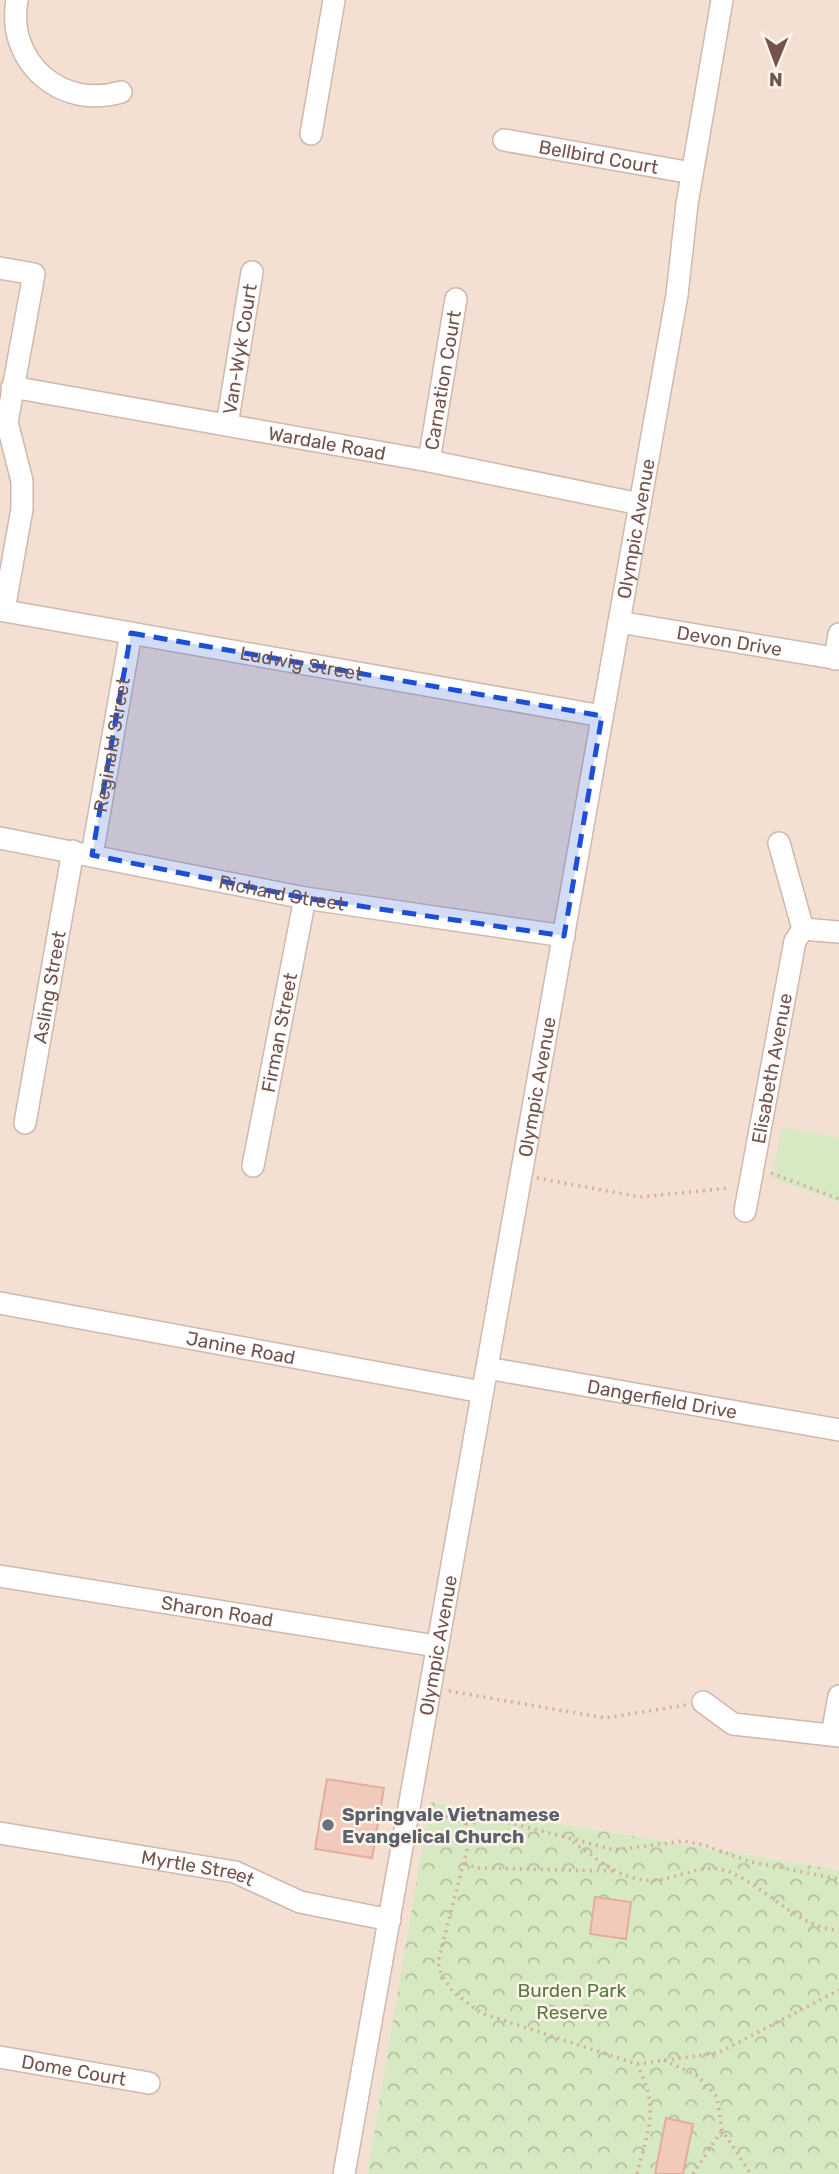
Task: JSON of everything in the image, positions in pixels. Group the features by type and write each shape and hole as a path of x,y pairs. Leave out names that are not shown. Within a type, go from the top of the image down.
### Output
{"street":[{"path":"17,0 15,18 20,43 32,67 41,77 61,90 80,95 101,96 121,92"},
{"path":"311,134 334,0"},
{"name":"Olympic Avenue","path":"344,2174 678,287 691,173 722,0"},
{"name":"Bellbird Court","path":"504,140 691,173"},
{"path":"0,268 34,274 7,422 22,481 22,509 2,610"},
{"name":"Van-Wyk Court","path":"227,425 252,272"},
{"name":"Carnation Court","path":"429,461 456,299"},
{"name":"Wardale Road","path":"12,387 429,461 640,504"},
{"name":"Ludwig Street","path":"2,610 602,716"},
{"name":"Devon Drive","path":"619,622 837,659"},
{"name":"Reginald Street","path":"82,853 131,633"},
{"path":"837,659 839,634"},
{"name":"Richard Street","path":"0,838 305,898 564,936"},
{"path":"779,843 803,929 839,932"},
{"name":"Asling Street","path":"25,1123 82,853"},
{"name":"Firman Street","path":"253,1166 305,898"},
{"name":"Elisabeth Avenue","path":"745,1211 795,941 803,929"},
{"name":"Janine Road","path":"0,1303 482,1392"},
{"name":"Dangerfield Drive","path":"486,1368 839,1430"},
{"name":"Sharon Road","path":"0,1576 436,1646"},
{"path":"704,1702 733,1724 836,1736 839,1696"},
{"name":"Myrtle Street","path":"0,1833 235,1872 300,1902 390,1920"},
{"name":"Dome Court","path":"0,2057 149,2083"}],"path":[{"path":"521,1175 640,1197 770,1183 771,1173 839,1199"},
{"path":"429,1688 605,1718 704,1702"},
{"path":"409,1807 445,1814 466,1824 484,1821 511,1822 615,1850 684,1841 751,1862 839,1879"},
{"path":"466,1824 471,1833 465,1863 438,1962 442,1976 453,1992 481,2013 637,2064 718,2053 798,2014 839,1990"},
{"path":"568,1839 616,1871 644,1880 706,1869 724,1870 776,1898 815,1927 839,1930"},
{"path":"465,1863 476,1868 616,1871"},
{"path":"662,2059 698,2076 717,2097 722,2130 751,2174"},
{"path":"637,2064 648,2096 651,2125 637,2174"},
{"path":"693,2174 722,2130"}],"highlighted area":[{"path":"131,633 602,716 564,936 305,898 92,855"}],"shaded area":[{"path":"0,0 839,0 839,1870 431,1802 367,2174 0,2174"}],"green space":[{"path":"782,1127 839,1138 839,1202 772,1178"},
{"name":"Burden Park Reserve","path":"430,1802 839,1870 839,2174 367,2174"}],"building":[{"path":"327,1779 384,1788 372,1858 315,1849"},
{"path":"595,1897 631,1902 626,1939 590,1934"},
{"path":"666,2118 693,2124 683,2174 655,2174"}],"place":[{"name":"Springvale Vietnamese Evangelical Church","path":"328,1825"}]}
